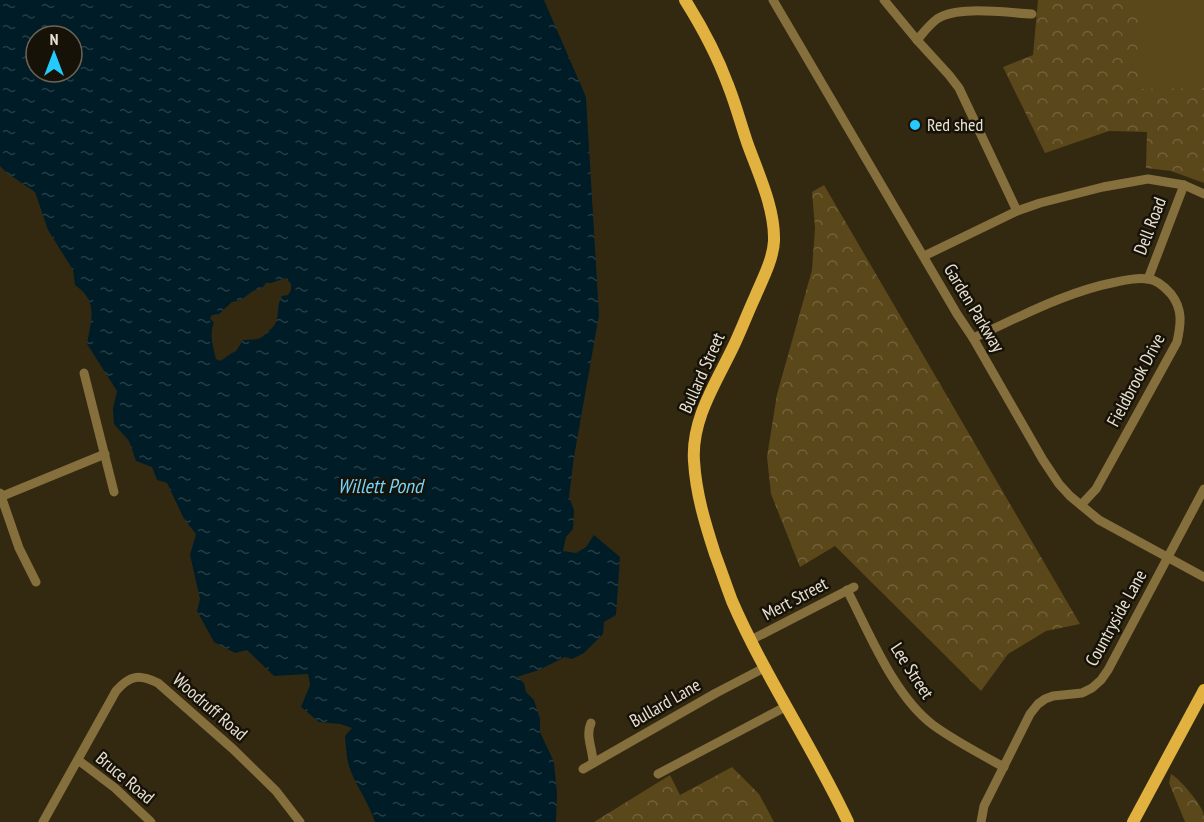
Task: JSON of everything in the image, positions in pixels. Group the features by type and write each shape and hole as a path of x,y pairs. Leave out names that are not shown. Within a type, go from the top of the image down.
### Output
{"main road":[{"name":"Bullard Street","path":"686,0 713,49 728,83 762,180 774,225 774,244 766,272 697,425 693,458 696,489 710,540 733,602 830,783 848,822"},
{"path":"1133,822 1204,690"}],"street":[{"name":"Garden Parkway","path":"773,0 1059,484 1080,505 1104,523 1204,577"},
{"path":"884,0 959,88 1017,211"},
{"path":"917,40 938,18 947,14 966,11 1032,14"},
{"path":"924,256 1017,211 1092,190 1148,179 1184,185 1204,194"},
{"name":"Dell Road","path":"1148,279 1184,185"},
{"path":"973,338 1082,290 1126,280 1148,279"},
{"name":"Fieldbrook Drive","path":"1080,505 1096,489 1177,342 1181,319 1179,307 1166,288 1148,279"},
{"path":"84,373 114,492"},
{"path":"36,582 19,548 0,496 105,454"},
{"name":"Countryside Lane","path":"981,822 984,806 1030,714 1038,704 1053,696 1082,693 1092,688 1108,670 1204,489"},
{"name":"Mert Street","path":"752,640 850,588"},
{"name":"Lee Street","path":"850,588 888,671 912,706 931,724 1004,767"},
{"name":"Bullard Lane","path":"583,769 766,667"},
{"name":"Woodruff Road","path":"43,822 116,691 128,680 139,676 158,683 233,749 276,791 300,822"},
{"path":"658,774 787,706"},
{"path":"591,723 588,728 593,763"},
{"name":"Bruce Road","path":"78,760 115,788 151,822"}],"green space":[{"path":"1038,0 1138,0 1139,55 1204,68 1204,183 1171,171 1146,168 1147,132 1109,131 1045,153 1003,67 1033,55"},
{"path":"1138,0 1204,0 1204,88 1138,89"},
{"path":"824,185 1080,624 1046,631 1008,654 981,691 835,546 800,567 771,494 767,457 777,394 812,270 815,228 812,192"},
{"path":"732,767 759,794 774,822 594,822 670,775 680,795"},
{"path":"1171,774 1198,803 1203,812 1204,822 1185,822 1169,783"}],"water":[{"name":"Willett Pond","path":"0,0 544,0 586,97 599,315 569,497 574,510 573,529 566,537 563,551 576,553 586,547 594,535 620,557 616,615 604,622 603,634 584,653 572,659 565,657 539,670 517,677 524,683 526,692 534,700 540,719 540,732 554,762 557,794 556,822 375,822 348,761 345,736 352,728 319,722 301,707 310,685 308,674 274,676 247,650 235,653 214,642 197,611 200,599 190,555 196,534 184,519 167,483 157,480 152,467 136,461 129,441 114,424 113,408 117,391 87,344 92,312 88,298 75,285 73,270 48,230 35,192 0,166","holes":["286,278 291,284 288,295 282,296 273,327 260,338 243,340 236,351 222,360 216,359 212,341 214,323 210,318 212,315 219,314 232,302 241,300 266,283"]}],"place":[{"name":"Red shed","path":"915,125"}]}
